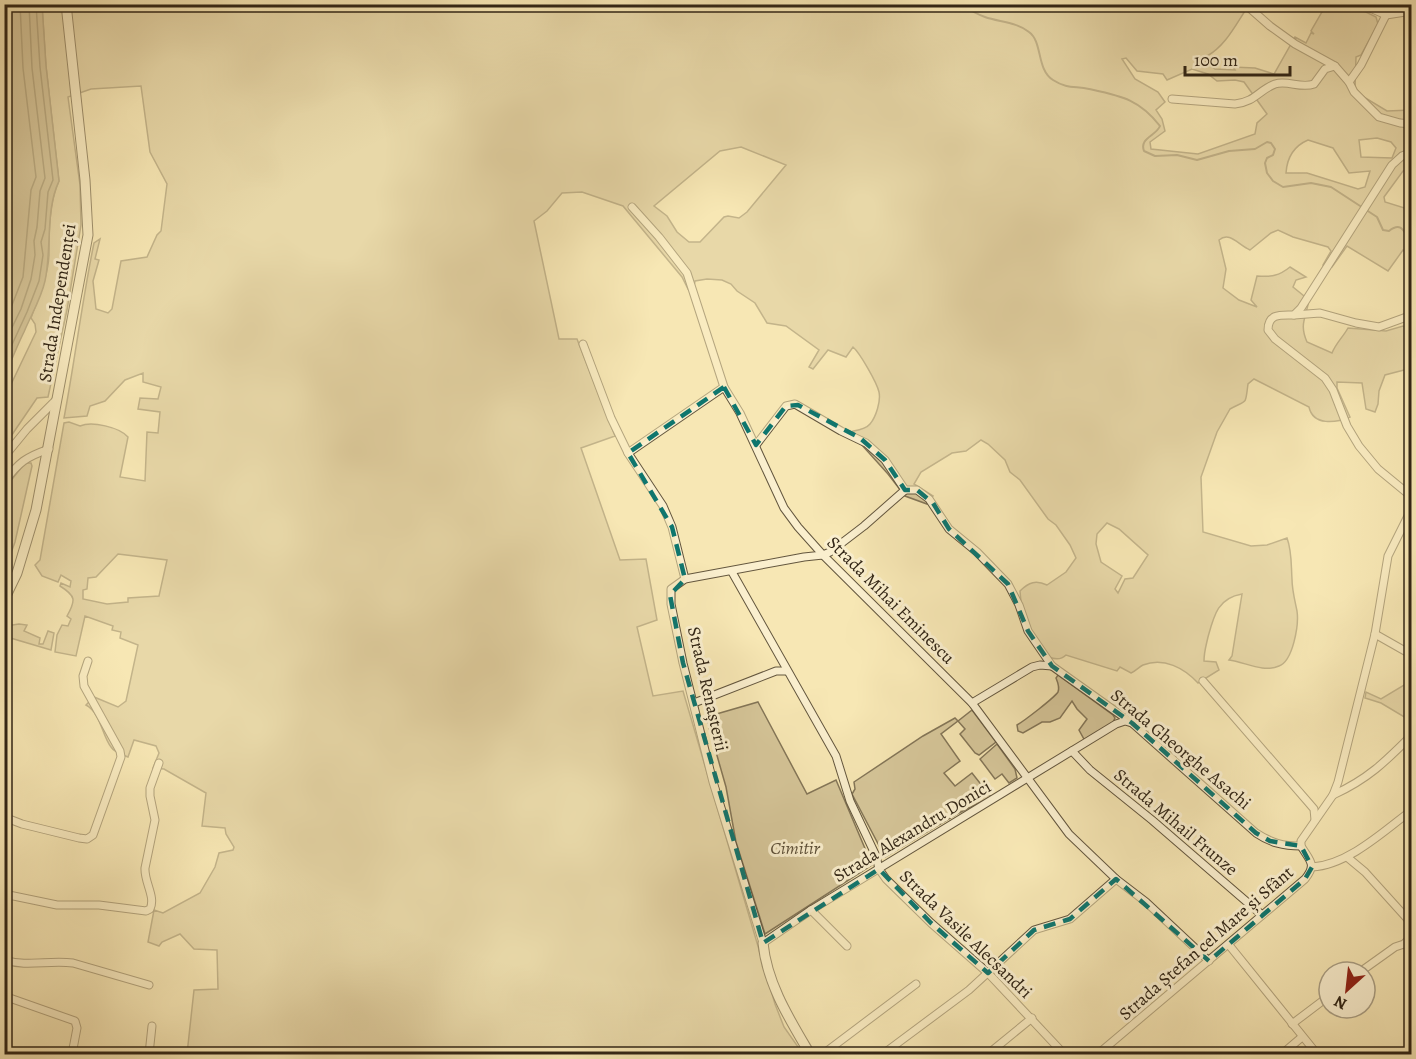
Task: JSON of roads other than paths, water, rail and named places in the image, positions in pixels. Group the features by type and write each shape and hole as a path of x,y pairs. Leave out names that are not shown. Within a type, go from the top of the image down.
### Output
{"main road":[{"name":"Strada Independenței","path":"4,600 27,544 49,449 84,261 88,223 66,4"},
{"name":"Strada Renașterii","path":"763,943 765,965 771,981 810,1054"}],"street":[{"path":"1245,4 1295,44 1335,66 1349,82 1354,92 1379,117 1412,124"},
{"path":"1361,4 1386,15 1412,11"},
{"path":"1349,82 1361,64 1386,15"},
{"path":"1172,99 1246,103 1272,85 1280,83 1302,87 1314,84 1324,69 1335,66"},
{"path":"1294,315 1301,308 1392,165 1402,156 1412,152"},
{"name":"Strada Mihai Eminescu","path":"632,207 687,273 724,387 756,445 784,508 823,555 972,703 1070,834 1116,879 1146,902 1209,961"},
{"path":"1412,315 1379,327 1320,313 1278,315 1272,317 1268,324 1268,330 1275,339 1325,378 1334,390 1347,426 1359,446 1378,470 1412,498"},
{"path":"583,344 611,418 628,453 663,506 672,527 685,579 823,555 864,526 905,490 885,460 860,438 841,431 795,404 786,406 756,445"},
{"path":"628,453 724,387"},
{"path":"4,457 27,429 58,398"},
{"path":"4,482 17,464 49,449"},
{"name":"Strada Gheorghe Asachi","path":"905,490 917,490 929,498 949,528 977,552 1008,584 1019,605 1028,631 1052,666 1132,723 1256,832 1270,842 1285,846 1301,846"},
{"name":"Strada Ștefan cel Mare și Sfânt","path":"1098,1054 1305,879 1312,867 1301,846 1303,837 1333,795 1338,782 1375,634 1388,556 1412,508"},
{"path":"804,557 812,543"},
{"name":"Strada Vasile Alecsandri","path":"732,572 836,756 850,801 886,879 931,923 988,973 1064,1054"},
{"name":"Strada Renașterii","path":"685,579 671,589 670,595 683,663 713,782 763,943"},
{"path":"1375,634 1412,655"},
{"path":"4,817 22,824 80,838 87,839 93,835 122,758 84,686 83,676 88,661"},
{"path":"972,703 1032,667 1052,666"},
{"path":"694,703 776,671 786,671"},
{"path":"1203,681 1314,809 1315,820"},
{"name":"Strada Alexandru Donici","path":"763,943 811,910 1116,724 1125,721 1132,723"},
{"path":"1333,795 1358,783 1378,769 1412,735"},
{"name":"Strada Mihail Frunze","path":"1072,752 1090,770 1262,915"},
{"path":"4,894 57,905 99,905 146,911 150,909 152,900 145,868 155,820 150,788 159,763"},
{"path":"1312,867 1330,865 1347,857 1412,810"},
{"path":"1347,857 1365,872 1412,924"},
{"path":"883,1054 969,990 1034,930 1070,919 1116,879"},
{"path":"811,910 847,946"},
{"path":"1377,960 1395,947 1404,944 1412,936"},
{"path":"1229,945 1317,1054"},
{"path":"4,960 37,964 61,961 73,963 149,985"},
{"path":"823,1054 916,984"},
{"path":"4,996 75,1021 77,1028 72,1054"},
{"path":"1292,1024 1317,1005"},
{"path":"988,1054 1032,1018"},
{"path":"149,1054 152,1026"},
{"path":"1282,1054 1302,1037"}],"water":[{"path":"5,4 42,5 46,66 59,181 50,217 47,269 43,288 5,374"}],"waterway":[{"path":"960,4 982,16 1013,24 1029,32 1036,42 1044,69 1058,83 1120,97 1145,110 1160,126 1144,143 1144,151 1155,156 1177,155 1197,160 1229,151 1255,149 1267,142 1271,143 1275,149 1273,155 1267,158 1265,163 1267,173 1273,181 1283,187 1311,183 1331,187 1377,217 1383,230 1400,228 1412,244"}],"park label":[{"name":"Cimitir","path":"795,848"}]}
